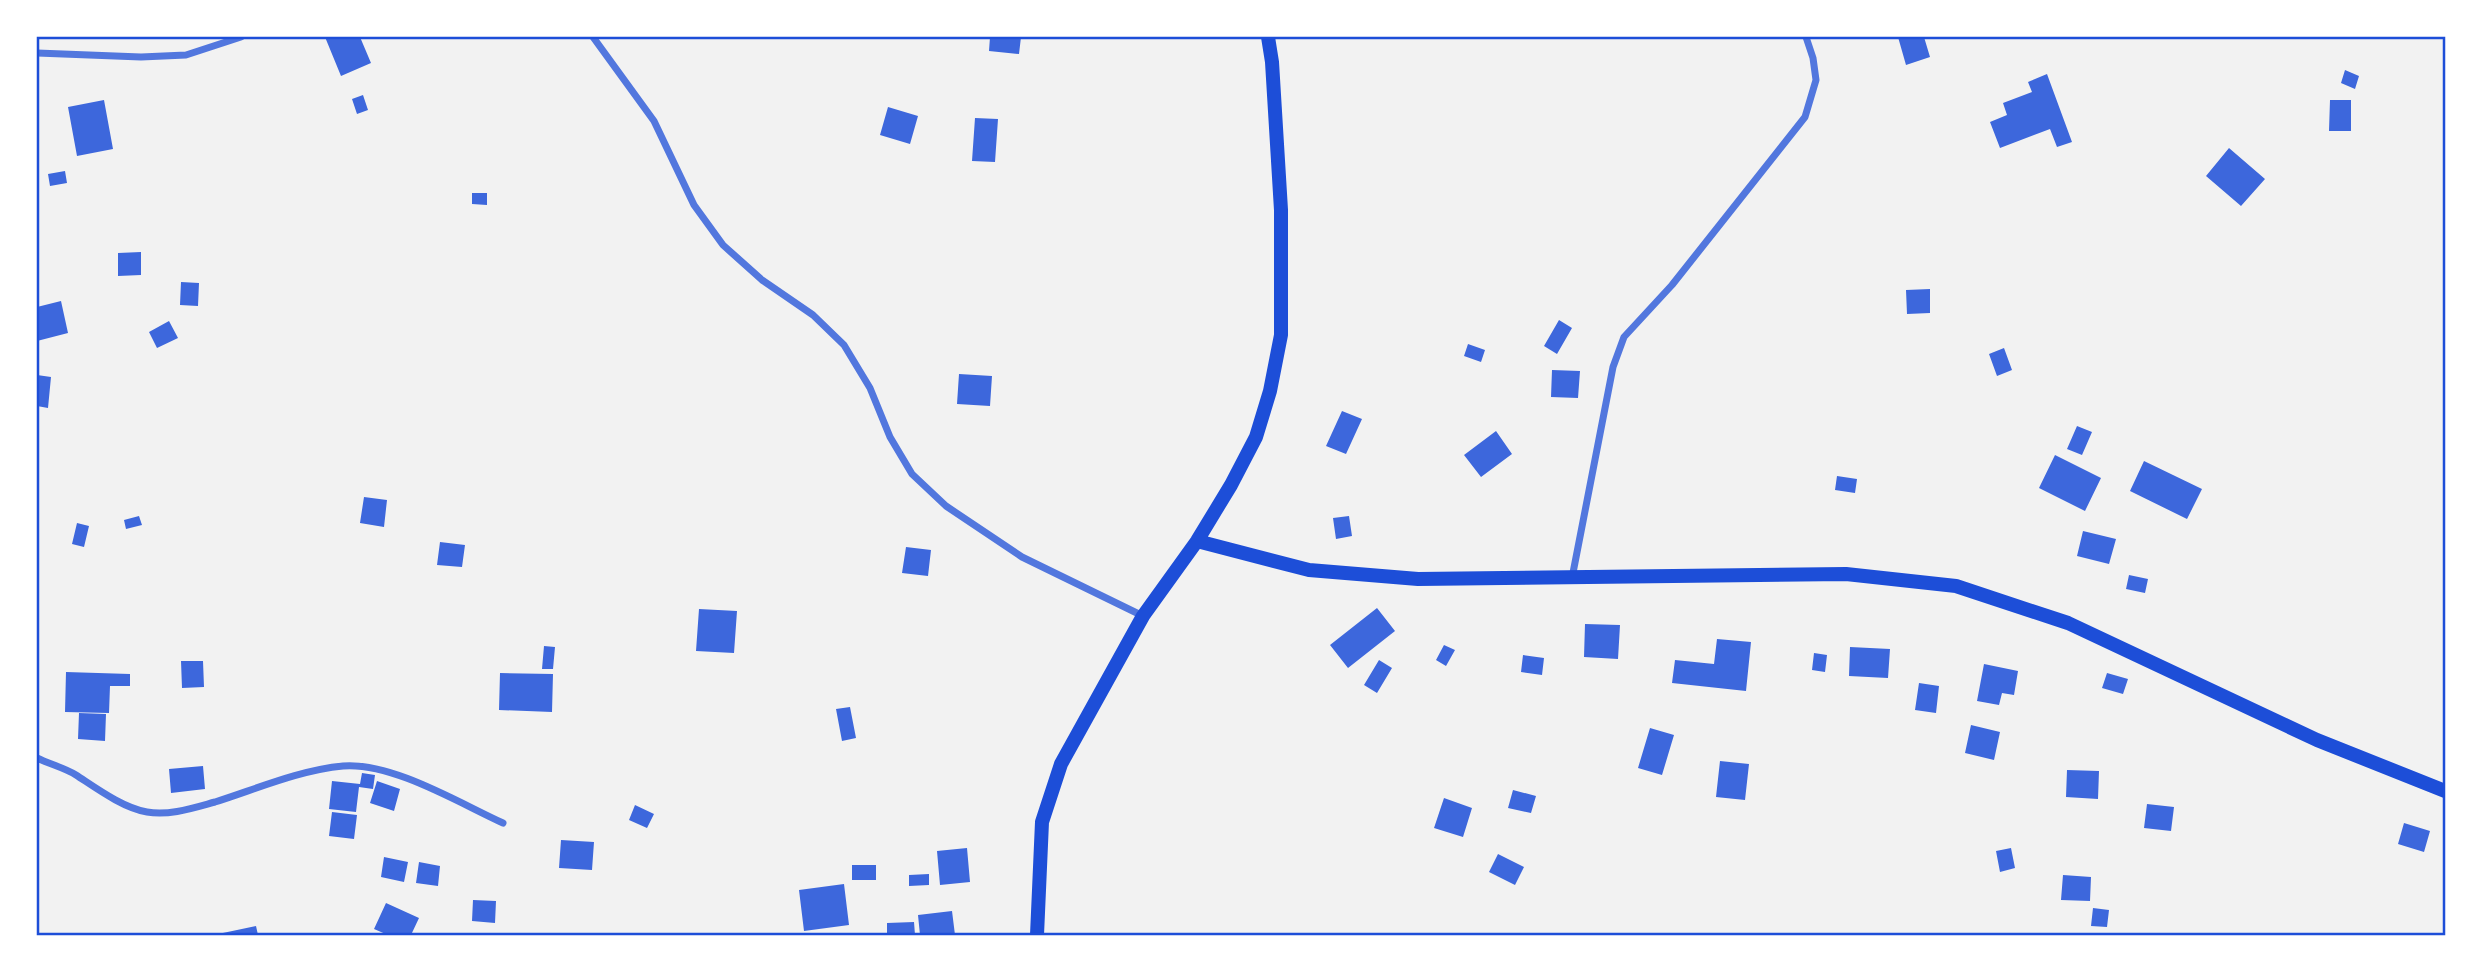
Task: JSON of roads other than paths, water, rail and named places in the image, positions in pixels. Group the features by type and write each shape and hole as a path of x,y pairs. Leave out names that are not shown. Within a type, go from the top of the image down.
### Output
{"main road":[{"path":"1037,935 1042,822 1061,764 1143,617 1197,541 1231,485 1256,437 1270,391 1281,335 1281,210 1272,62 1268,37"},
{"path":"1197,541 1309,569 1418,579 1846,574 1956,586 2068,623 2317,740 2445,791"}],"street":[{"path":"37,53 141,57 186,55 241,37"},
{"path":"593,37 653,121 694,205 723,245 762,280 813,315 844,345 870,388 890,437 912,474 946,506 1022,557 1143,617"},
{"path":"1572,579 1613,367 1624,337 1672,285 1804,117 1816,80 1806,37"},
{"path":"37,758 74,774 104,794 144,812 166,813 198,807 319,770 346,766 378,769 406,778 503,823"}]}
